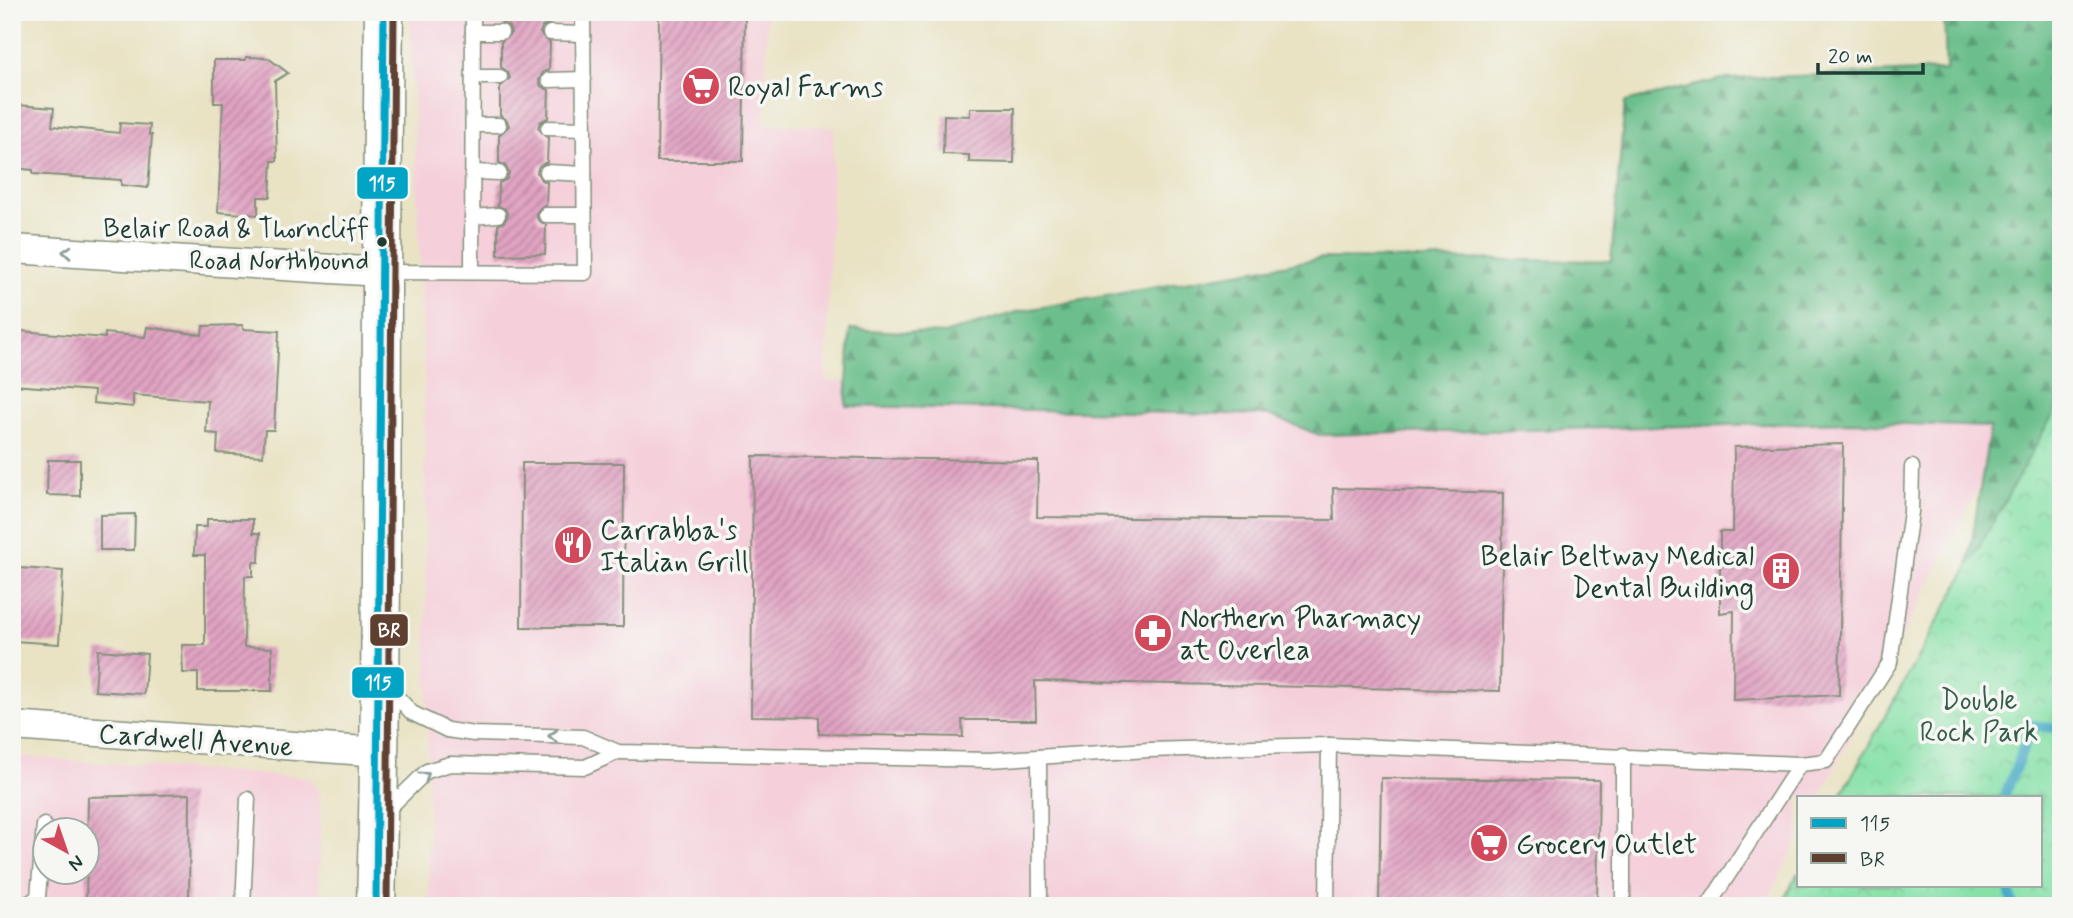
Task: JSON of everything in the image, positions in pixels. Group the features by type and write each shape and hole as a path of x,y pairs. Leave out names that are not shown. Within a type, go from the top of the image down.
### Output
{"main road":[{"path":"372,900 380,752 380,272 384,12"}],"street":[{"path":"12,249 380,272"},
{"name":"Cardwell Avenue","path":"12,726 380,752"}],"lane":[{"path":"472,270 473,12"},
{"path":"380,272 472,270 585,273 583,12"},
{"path":"473,32 501,32"},
{"path":"550,33 583,34"},
{"path":"472,77 500,77"},
{"path":"549,80 584,79"},
{"path":"472,125 499,125"},
{"path":"548,128 584,129"},
{"path":"547,172 584,174"},
{"path":"473,173 499,173"},
{"path":"472,217 498,215"},
{"path":"546,215 584,215"},
{"path":"380,679 412,713 447,730 474,734 583,737 618,752 989,760 1149,750 1329,745 1800,764 1826,761 1890,662 1911,512 1912,467"},
{"path":"1327,906 1329,745"},
{"path":"378,818 428,771 450,764 584,767 618,752"},
{"path":"1623,755 1623,906"},
{"path":"1039,757 1040,906"},
{"path":"1708,906 1800,764"},
{"path":"243,906 248,799"},
{"path":"25,906 37,897 38,886"}],"shaded area":[{"path":"410,12 767,12 765,124 834,127 826,381 1716,407 2012,421 1821,796 1797,796 1797,842 1765,906 429,906 424,370"},
{"path":"12,756 309,778 320,793 319,906 12,906"}],"green space":[{"path":"1944,12 2061,12 2061,906 2041,886 2042,796 2040,796 1961,610 1990,427 1850,422 1319,435 1269,415 846,406 850,329 944,334 1020,311 1322,258 1611,261 1625,102 1722,79 1946,70"},
{"name":"Double Rock Park","path":"2061,400 2061,906 1780,906 1797,875 1797,886 2042,886 2042,796 1841,796"}],"building":[{"path":"502,12 550,12 550,23 542,27 540,33 550,43 549,70 543,72 539,80 541,86 549,90 548,118 540,122 538,128 548,138 547,162 539,166 537,172 541,180 547,182 546,205 536,214 538,220 546,225 545,254 498,255 498,225 504,222 508,215 505,209 498,206 499,183 507,179 509,173 505,165 499,163 499,135 509,126 507,120 500,115 500,87 510,78 508,72 501,67 501,42 511,33 509,27 501,22"},
{"name":"Royal Farms","path":"659,12 745,12 743,161 657,161"},
{"path":"246,57 268,58 288,73 275,81 277,161 272,161 270,197 258,197 258,215 218,212 223,103 214,103 214,60 246,60"},
{"path":"17,105 54,108 52,126 119,133 120,123 150,125 149,134 152,135 148,188 121,185 121,180 33,174 33,170 13,168"},
{"path":"970,108 1015,108 1014,163 969,162 969,155 943,154 944,115 970,116"},
{"path":"243,325 243,329 279,331 274,430 265,430 263,456 217,453 218,434 206,433 208,401 133,395 133,407 93,403 94,391 12,385 12,340 20,341 21,331 105,338 105,333 145,337 147,327 202,335 203,326"},
{"name":"Belair Beltway Medical Dental Building","path":"1843,444 1839,695 1733,700 1734,611 1720,613 1720,532 1733,532 1734,447"},
{"path":"753,456 1038,461 1037,517 1334,520 1333,488 1503,493 1500,691 1035,681 1036,720 962,720 963,737 819,734 819,717 751,716"},
{"path":"48,460 80,460 80,496 47,495"},
{"name":"Carrabba's Italian Grill","path":"522,463 624,463 623,627 521,627"},
{"path":"135,514 134,550 100,550 100,515"},
{"path":"207,519 253,519 253,533 260,533 259,562 253,562 253,576 245,576 244,647 272,648 272,691 198,691 198,673 183,673 182,645 205,645 205,555 194,555 195,527 207,527"},
{"path":"19,568 63,571 59,644 14,641"},
{"path":"98,650 147,654 144,694 95,691"},
{"name":"Grocery Outlet","path":"1381,778 1599,780 1597,906 1379,906"},
{"path":"190,794 189,906 86,906 86,886 102,886 102,816 88,816 88,797"}],"waterway":[{"path":"2004,796 2033,725 2061,729"},
{"path":"2008,886 2013,906"}],"transit line":[{"name":"115","path":"376,906 384,12"},
{"name":"BR","path":"387,906 394,12"}],"place":[{"name":"Royal Farms","path":"701,86"},
{"name":"Belair Road & Thorncliff Road Northbound","path":"382,242"},
{"name":"Carrabba's Italian Grill","path":"573,545"},
{"name":"Belair Beltway Medical Dental Building","path":"1781,571"},
{"name":"Northern Pharmacy at Overlea","path":"1153,633"},
{"name":"Grocery Outlet","path":"1489,843"}]}
